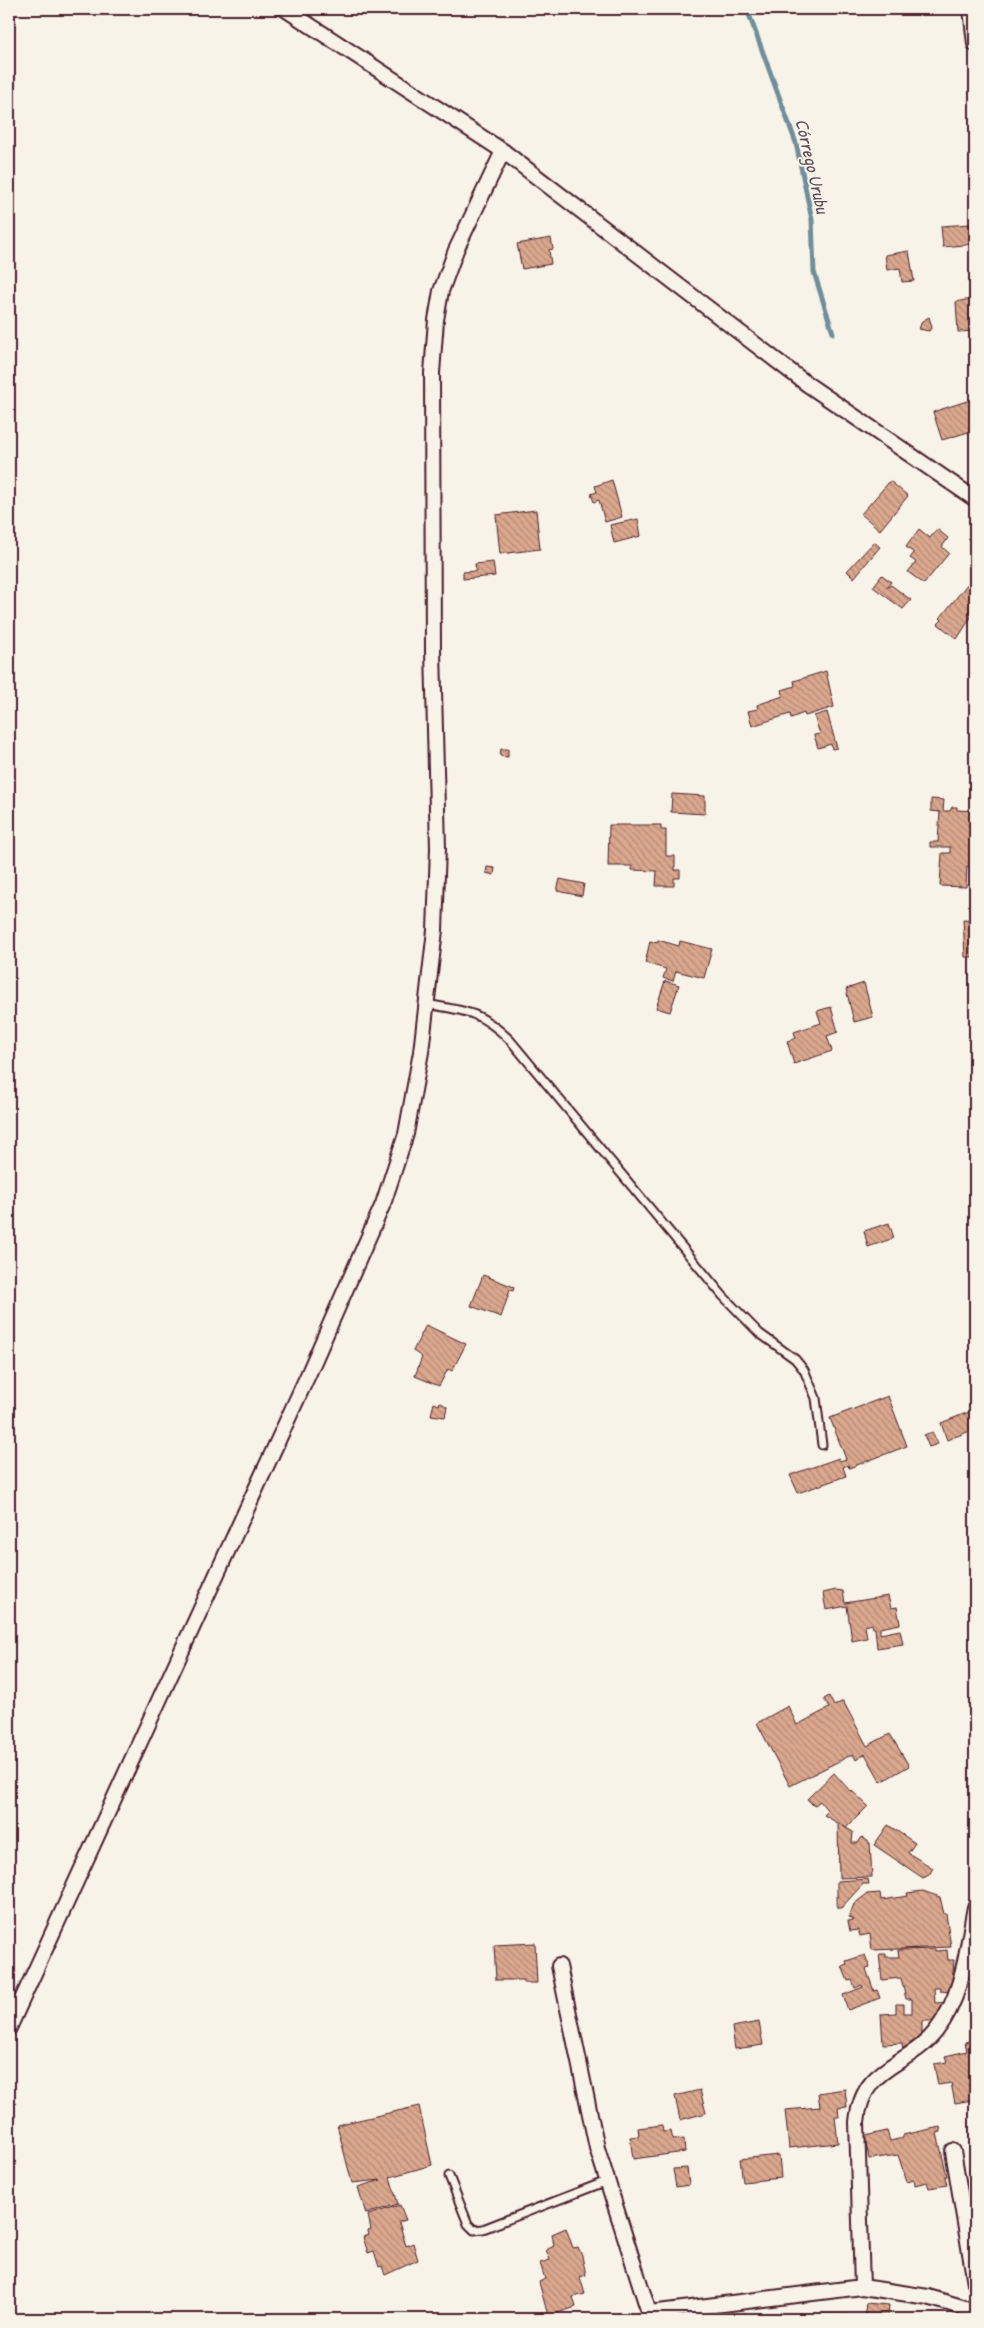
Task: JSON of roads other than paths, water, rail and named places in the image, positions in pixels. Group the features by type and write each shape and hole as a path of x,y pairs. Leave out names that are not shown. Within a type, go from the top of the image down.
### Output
{"street":[{"path":"285,9 503,151 807,384 975,499"},
{"path":"971,9 975,38"},
{"path":"9,2028 308,1375 383,1204 406,1134 436,930 438,848 433,621 432,373 436,320 441,291 456,250 503,151"},
{"path":"862,2287 858,2104 862,2093 884,2071 919,2047 936,2030 951,2005 962,1974 975,1907"},
{"path":"559,1966 585,2096 607,2181 651,2316 862,2287 928,2297 975,2311"},
{"path":"953,2151 975,2283"}],"lane":[{"path":"426,1004 475,1013 495,1025 510,1040 722,1296 759,1333 795,1358 804,1370 816,1398 822,1445"},
{"path":"449,2176 468,2224 474,2230 483,2229 607,2181"}],"waterway":[{"name":"Córrego Urubu","path":"747,9 796,143 812,220 814,272 833,333"}]}
